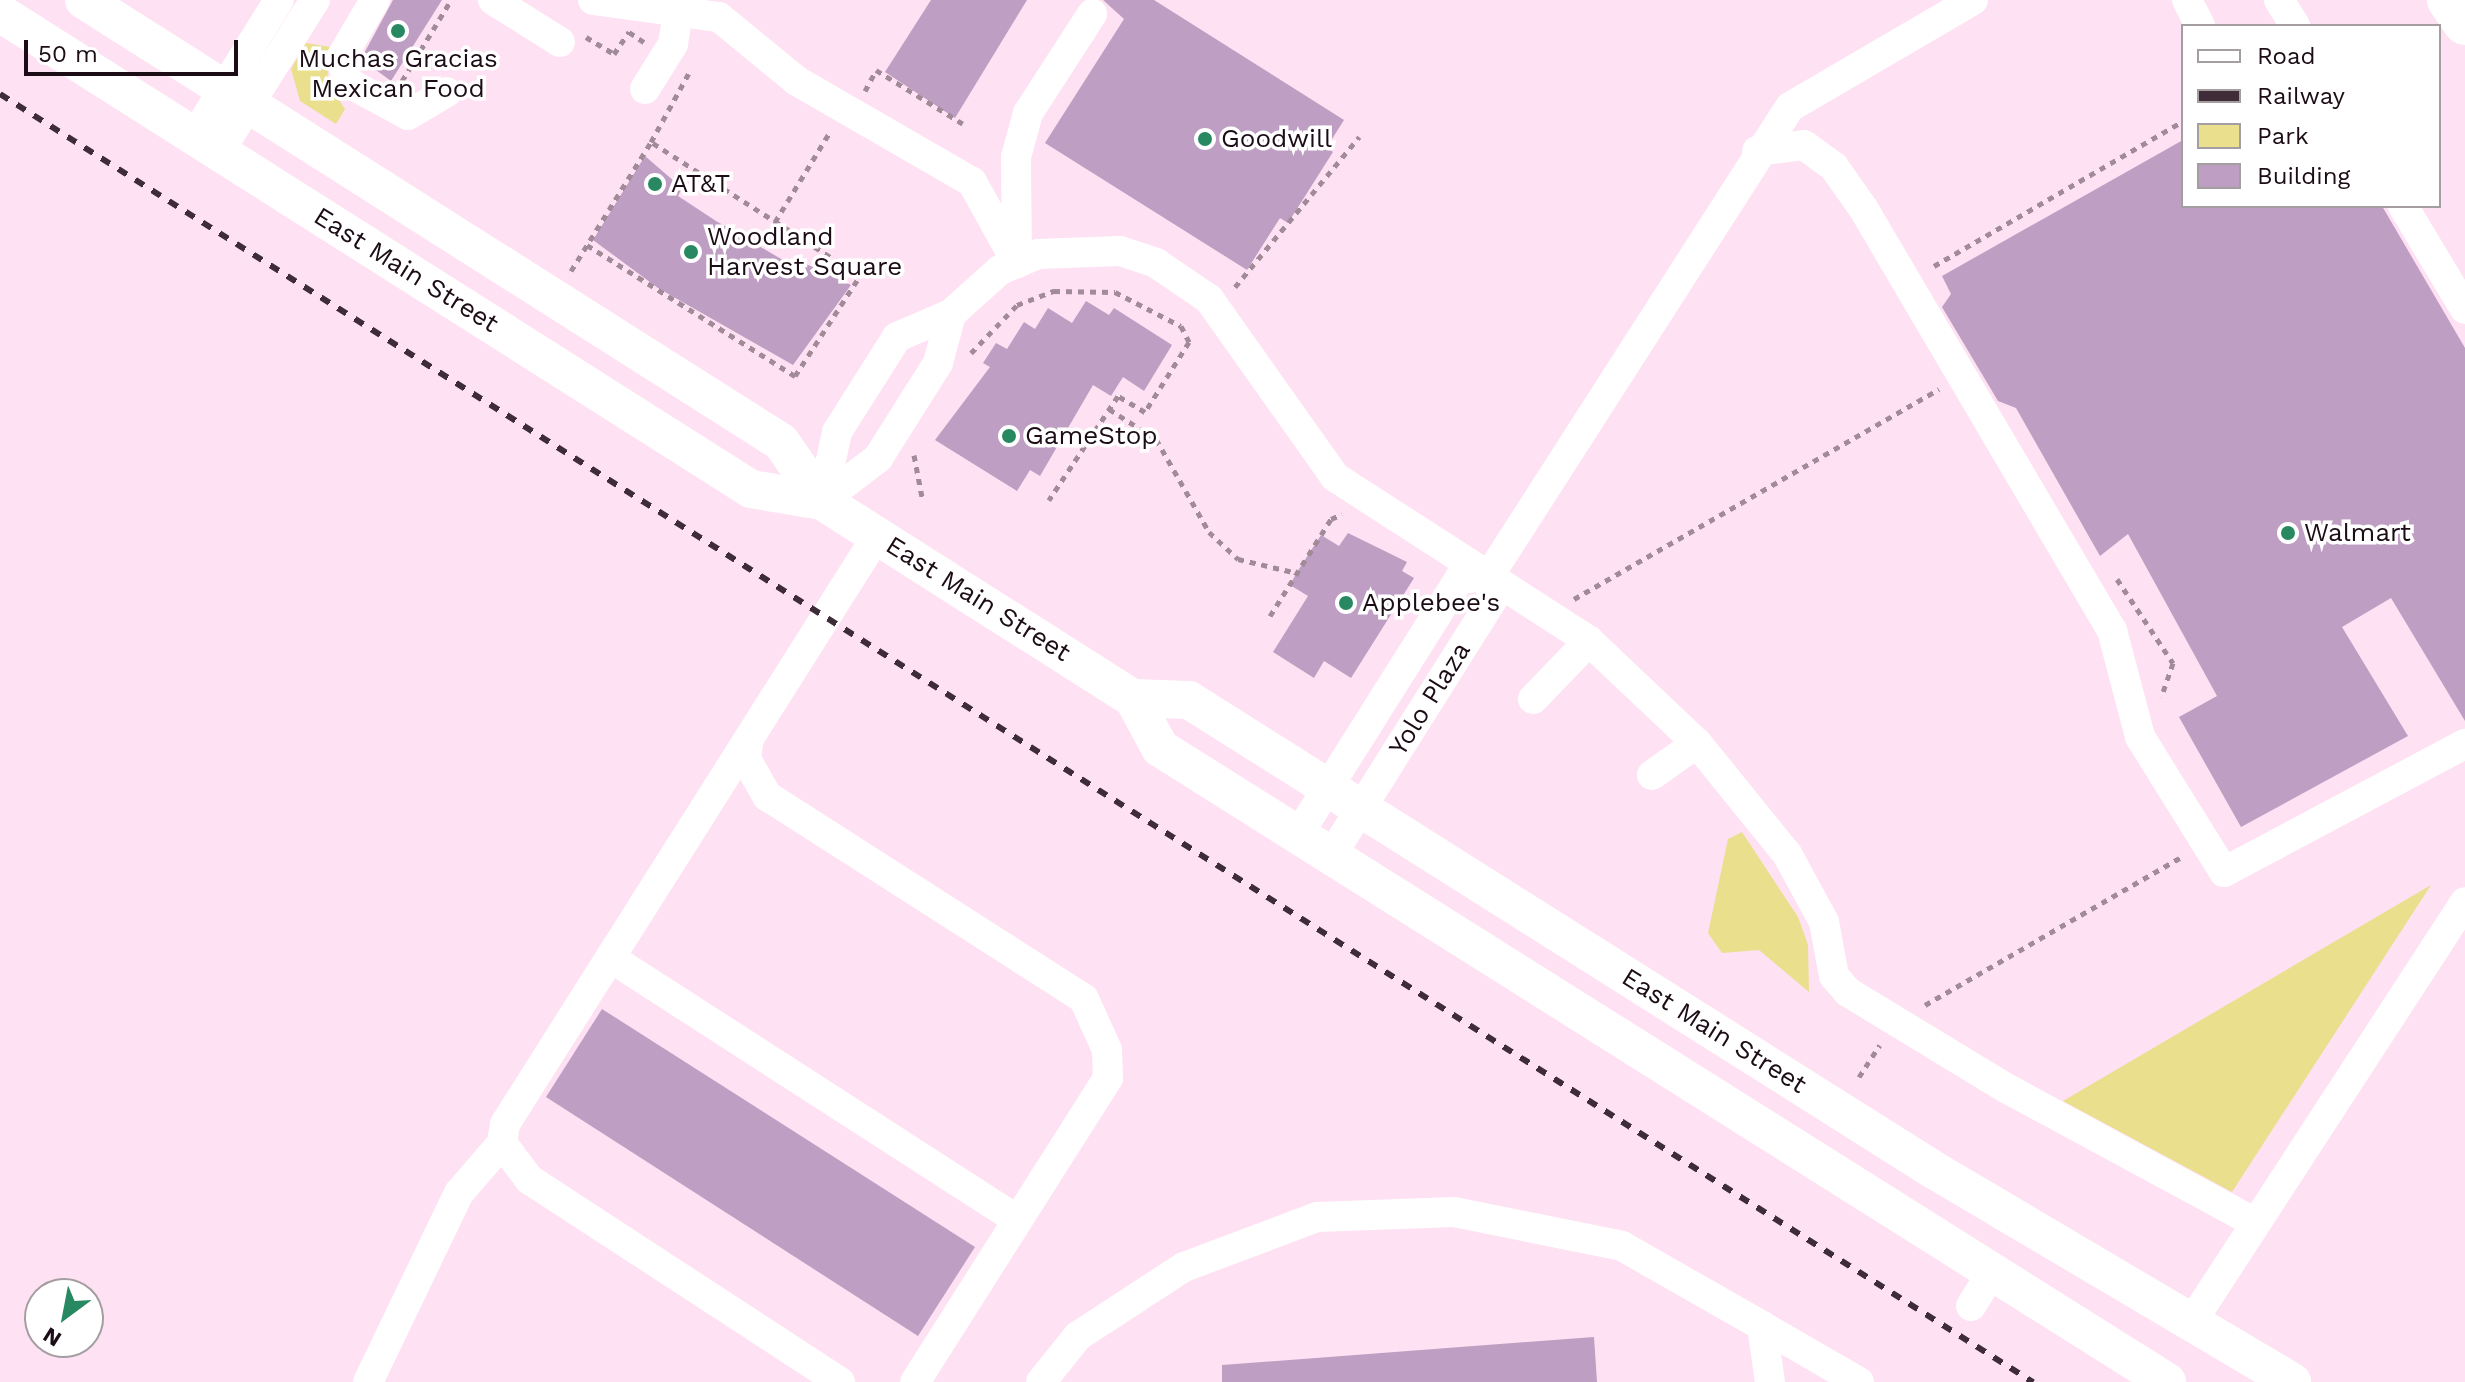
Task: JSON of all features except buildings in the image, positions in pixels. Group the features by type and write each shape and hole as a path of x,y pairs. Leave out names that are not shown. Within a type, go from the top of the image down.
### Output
{"highway":[{"path":"2449,0 2465,23"}],"main road":[{"name":"East Main Street","path":"84,0 781,442 822,501 1133,698 1160,748 2167,1382"},
{"name":"East Main Street","path":"0,13 751,489 822,501"},
{"name":"East Main Street","path":"1133,698 1189,700 1934,1170 2292,1382"}],"lane":[{"path":"207,144 236,96 279,0"},
{"path":"236,96 315,0"},
{"path":"375,0 342,56 347,82 408,115 447,92"},
{"path":"493,0 566,35"},
{"path":"593,0 719,17 797,81 972,182 1017,263"},
{"path":"1489,576 1757,151 1790,107 1973,0"},
{"path":"2187,0 2199,24"},
{"path":"2279,0 2294,24"},
{"path":"645,89 667,56 678,12"},
{"path":"1017,263 1016,157 1028,113 1092,14"},
{"path":"1757,151 1804,145 1834,167 2112,630 2140,737 2224,872 2238,868 2465,744"},
{"path":"2404,208 2465,309"},
{"path":"822,501 837,432 897,337 951,314 1017,263 1038,254 1120,251 1156,263 1213,303 1335,477 1589,641 1697,743 1787,854 1824,922 1834,976 1894,1023 2254,1222"},
{"path":"822,501 878,458 938,363 951,314"},
{"path":"368,1382 459,1193 502,1143 505,1124 877,536"},
{"name":"Yolo Plaza","path":"1298,835 1459,579 1489,576 1492,600 1331,856"},
{"path":"1533,699 1589,641"},
{"path":"1652,775 1697,743"},
{"path":"748,744 746,759 767,796 1084,999 1099,1023 1108,1078 915,1382"},
{"path":"2191,1323 2465,902"},
{"path":"611,958 1018,1220"},
{"path":"502,1143 529,1179 840,1382"},
{"path":"1041,1382 1078,1336 1184,1267 1317,1217 1454,1212 1622,1246 1859,1382"},
{"path":"1971,1306 1992,1273"},
{"path":"1762,1326 1770,1382"}],"path":[{"path":"397,90 451,0"},
{"path":"566,35 614,54 629,32 694,73 568,277"},
{"path":"1939,275 1933,263 2181,122"},
{"path":"1181,326 1239,285 1359,137"},
{"path":"587,245 795,376 860,276 651,142"},
{"path":"965,362 1017,305 1054,291 1115,292 1181,326 1189,342 1145,412 1118,396 1049,500"},
{"path":"1553,618 1960,377"},
{"path":"1109,409 1156,439 1209,532 1238,559 1297,573"},
{"path":"914,443 922,497"},
{"path":"1270,616 1331,519 1347,513"},
{"path":"2112,576 2125,583 2173,663 2159,702 2163,713"},
{"path":"1859,1077 1907,1002 1919,1008 2206,843"}],"green space":[{"path":"306,43 330,47 327,82 345,109 336,124 300,101 291,69"},
{"path":"1742,832 1798,917 1808,945 1809,992 1759,950 1722,953 1708,933 1728,839"},
{"path":"2431,885 2232,1192 2063,1101"}],"railway":[{"path":"0,94 2033,1382"}],"place":[{"name":"Muchas Gracias Mexican Food","path":"398,31"},
{"name":"Goodwill","path":"1205,139"},
{"name":"AT&T","path":"655,184"},
{"name":"Woodland Harvest Square","path":"691,252"},
{"name":"GameStop","path":"1009,436"},
{"name":"Walmart","path":"2288,533"},
{"name":"Applebee's","path":"1346,603"}]}
